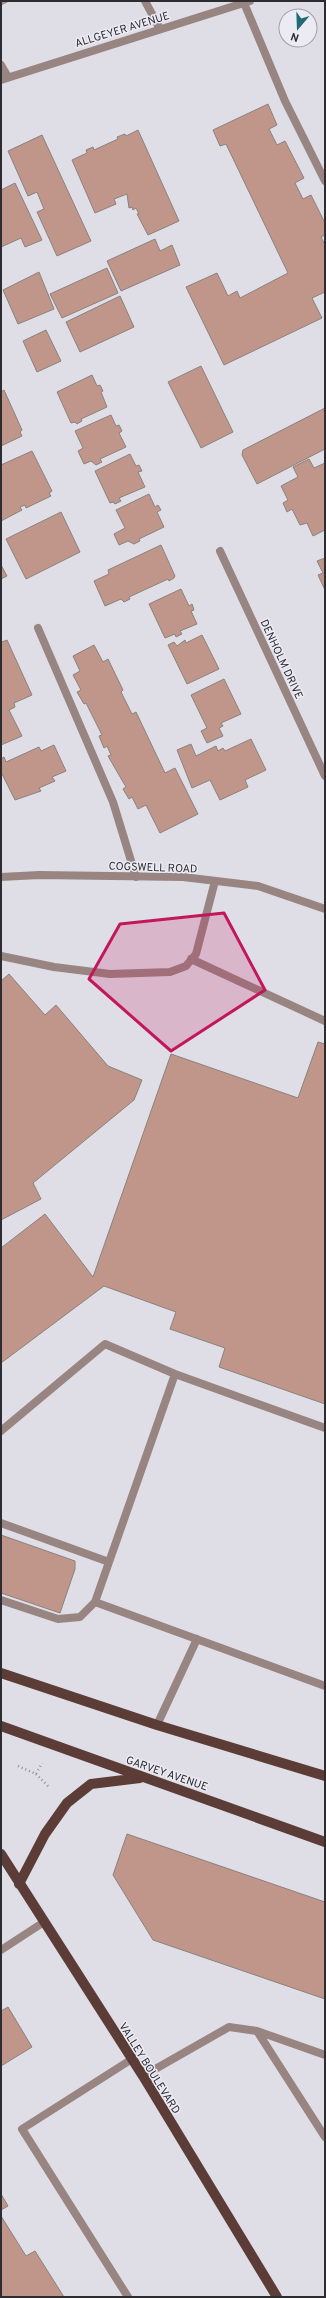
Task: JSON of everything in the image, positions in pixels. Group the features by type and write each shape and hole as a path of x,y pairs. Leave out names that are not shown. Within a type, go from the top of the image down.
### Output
{"main road":[{"path":"1,1673 157,1725 325,1776"},
{"name":"GARVEY AVENUE","path":"1,1726 141,1778 325,1842"},
{"path":"19,1884 45,1834 67,1803 91,1784 141,1778"},
{"name":"VALLEY BOULEVARD","path":"1,1854 143,2076 277,2297"}],"street":[{"path":"145,1 160,29"},
{"path":"247,2 285,100 325,181"},
{"name":"ALLGEYER AVENUE","path":"4,79 247,2"},
{"path":"1,66 4,79"},
{"name":"DENHOLM DRIVE","path":"220,551 325,776"},
{"path":"38,628 113,802 136,877"},
{"name":"COGSWELL ROAD","path":"1,877 39,875 184,877 258,886 325,909"},
{"path":"1,956 54,967 110,974 170,972 186,966 196,954 215,881"},
{"path":"191,959 325,1021"},
{"path":"1,1431 105,1344 175,1374 325,1428"},
{"path":"1,1600 58,1619 80,1617 95,1602 175,1374"},
{"path":"1,1522 109,1562"},
{"path":"95,1602 325,1686"},
{"path":"157,1725 197,1639"},
{"path":"1,1950 44,1922"},
{"path":"143,2076 229,2027 257,2031 325,2055"},
{"path":"257,2031 325,2137"},
{"path":"128,2297 22,2129 132,2059"}],"path":[{"path":"36,1774 42,1763"},
{"path":"18,1766 36,1774 52,1789"}],"highlighted area":[{"path":"224,913 265,990 171,1051 89,979 120,924"}],"building":[{"path":"1,1 9,1 1,5"},
{"path":"268,104 277,125 269,129 277,145 285,141 304,178 295,183 303,199 311,195 325,223 325,235 321,237 325,245 325,292 312,298 322,318 224,365 186,287 217,273 228,296 237,291 240,298 288,273 226,144 220,146 213,130"},
{"path":"138,130 179,221 148,235 137,214 139,214 136,208 133,210 132,207 129,208 127,194 114,199 116,204 95,213 72,160 87,153 86,150 93,147 94,150 118,139 117,137 125,134 126,136"},
{"path":"42,135 91,241 57,256 37,212 44,209 37,192 28,196 8,151"},
{"path":"15,183 42,240 25,247 21,238 1,247 1,190"},
{"path":"155,239 160,251 172,245 180,265 121,291 107,261"},
{"path":"107,268 118,293 62,318 50,294"},
{"path":"39,272 54,309 18,324 3,290"},
{"path":"120,296 134,327 80,352 66,322"},
{"path":"46,330 61,361 37,372 23,341"},
{"path":"201,366 233,432 201,448 168,382"},
{"path":"92,375 97,386 100,385 103,391 101,392 107,407 81,419 82,421 77,424 75,422 71,423 57,392"},
{"path":"4,390 22,430 20,432 22,436 1,446 1,392"},
{"path":"325,408 325,449 257,484 242,455 243,450"},
{"path":"111,415 116,426 119,425 122,431 119,433 126,447 100,459 102,462 96,465 91,461 84,464 78,451 83,448 75,431"},
{"path":"32,451 52,491 49,493 51,496 26,508 25,505 20,507 22,510 1,521 1,465"},
{"path":"130,454 136,466 139,465 142,471 138,472 145,487 119,498 121,501 115,504 113,502 110,503 95,471"},
{"path":"309,459 314,468 325,463 325,530 313,536 307,523 300,525 292,509 287,512 283,503 288,500 281,486 298,477 293,467"},
{"path":"149,494 155,507 158,505 161,510 157,512 164,527 139,539 140,541 134,544 128,541 119,545 114,534 125,528 116,510"},
{"path":"61,512 80,552 26,579 6,539"},
{"path":"161,545 175,576 174,578 169,581 168,579 129,597 130,599 124,602 121,599 105,606 94,581 109,574 108,570"},
{"path":"325,558 325,590 318,575 323,573 317,561"},
{"path":"1,565 7,576 1,579"},
{"path":"181,589 189,606 192,604 194,610 191,611 197,624 180,631 182,634 176,637 175,634 165,638 149,604"},
{"path":"202,635 219,669 187,684 168,645 174,642 177,646 185,640 186,643"},
{"path":"1,640 2,642 7,640 32,695 14,703 15,707 9,710 22,736 1,745"},
{"path":"94,645 103,662 108,659 123,690 121,692 132,714 136,712 165,773 175,768 198,814 160,833 146,805 138,809 132,797 129,799 123,789 126,787 108,756 111,755 107,746 104,748 99,736 102,735 86,703 84,704 77,692 81,690 73,675 80,671 73,656"},
{"path":"224,679 241,714 221,723 223,726 219,728 223,736 207,743 201,731 207,728 191,695"},
{"path":"251,739 266,770 245,780 248,787 220,800 210,780 192,788 177,750 191,744 196,756 216,746 218,751 223,748 225,751"},
{"path":"54,745 66,771 52,777 55,781 39,788 41,791 15,800 1,772 1,759 4,757 6,762 39,747 41,751"},
{"path":"9,974 45,1015 56,1005 108,1066 142,1080 134,1100 33,1183 41,1199 1,1220 1,981"},
{"path":"318,1042 325,1044 325,1404 219,1367 225,1348 170,1329 176,1312 104,1286 1,1363 1,1248 45,1214 93,1277 171,1054 298,1098"},
{"path":"1,1535 75,1561 75,1569 60,1613 1,1593"},
{"path":"127,1834 325,1902 325,1999 153,1940 113,1875"},
{"path":"8,2007 32,2047 1,2066 1,2011"},
{"path":"1,2194 8,2206 1,2210"},
{"path":"1,2216 26,2256 35,2251 64,2297 1,2297"}]}
